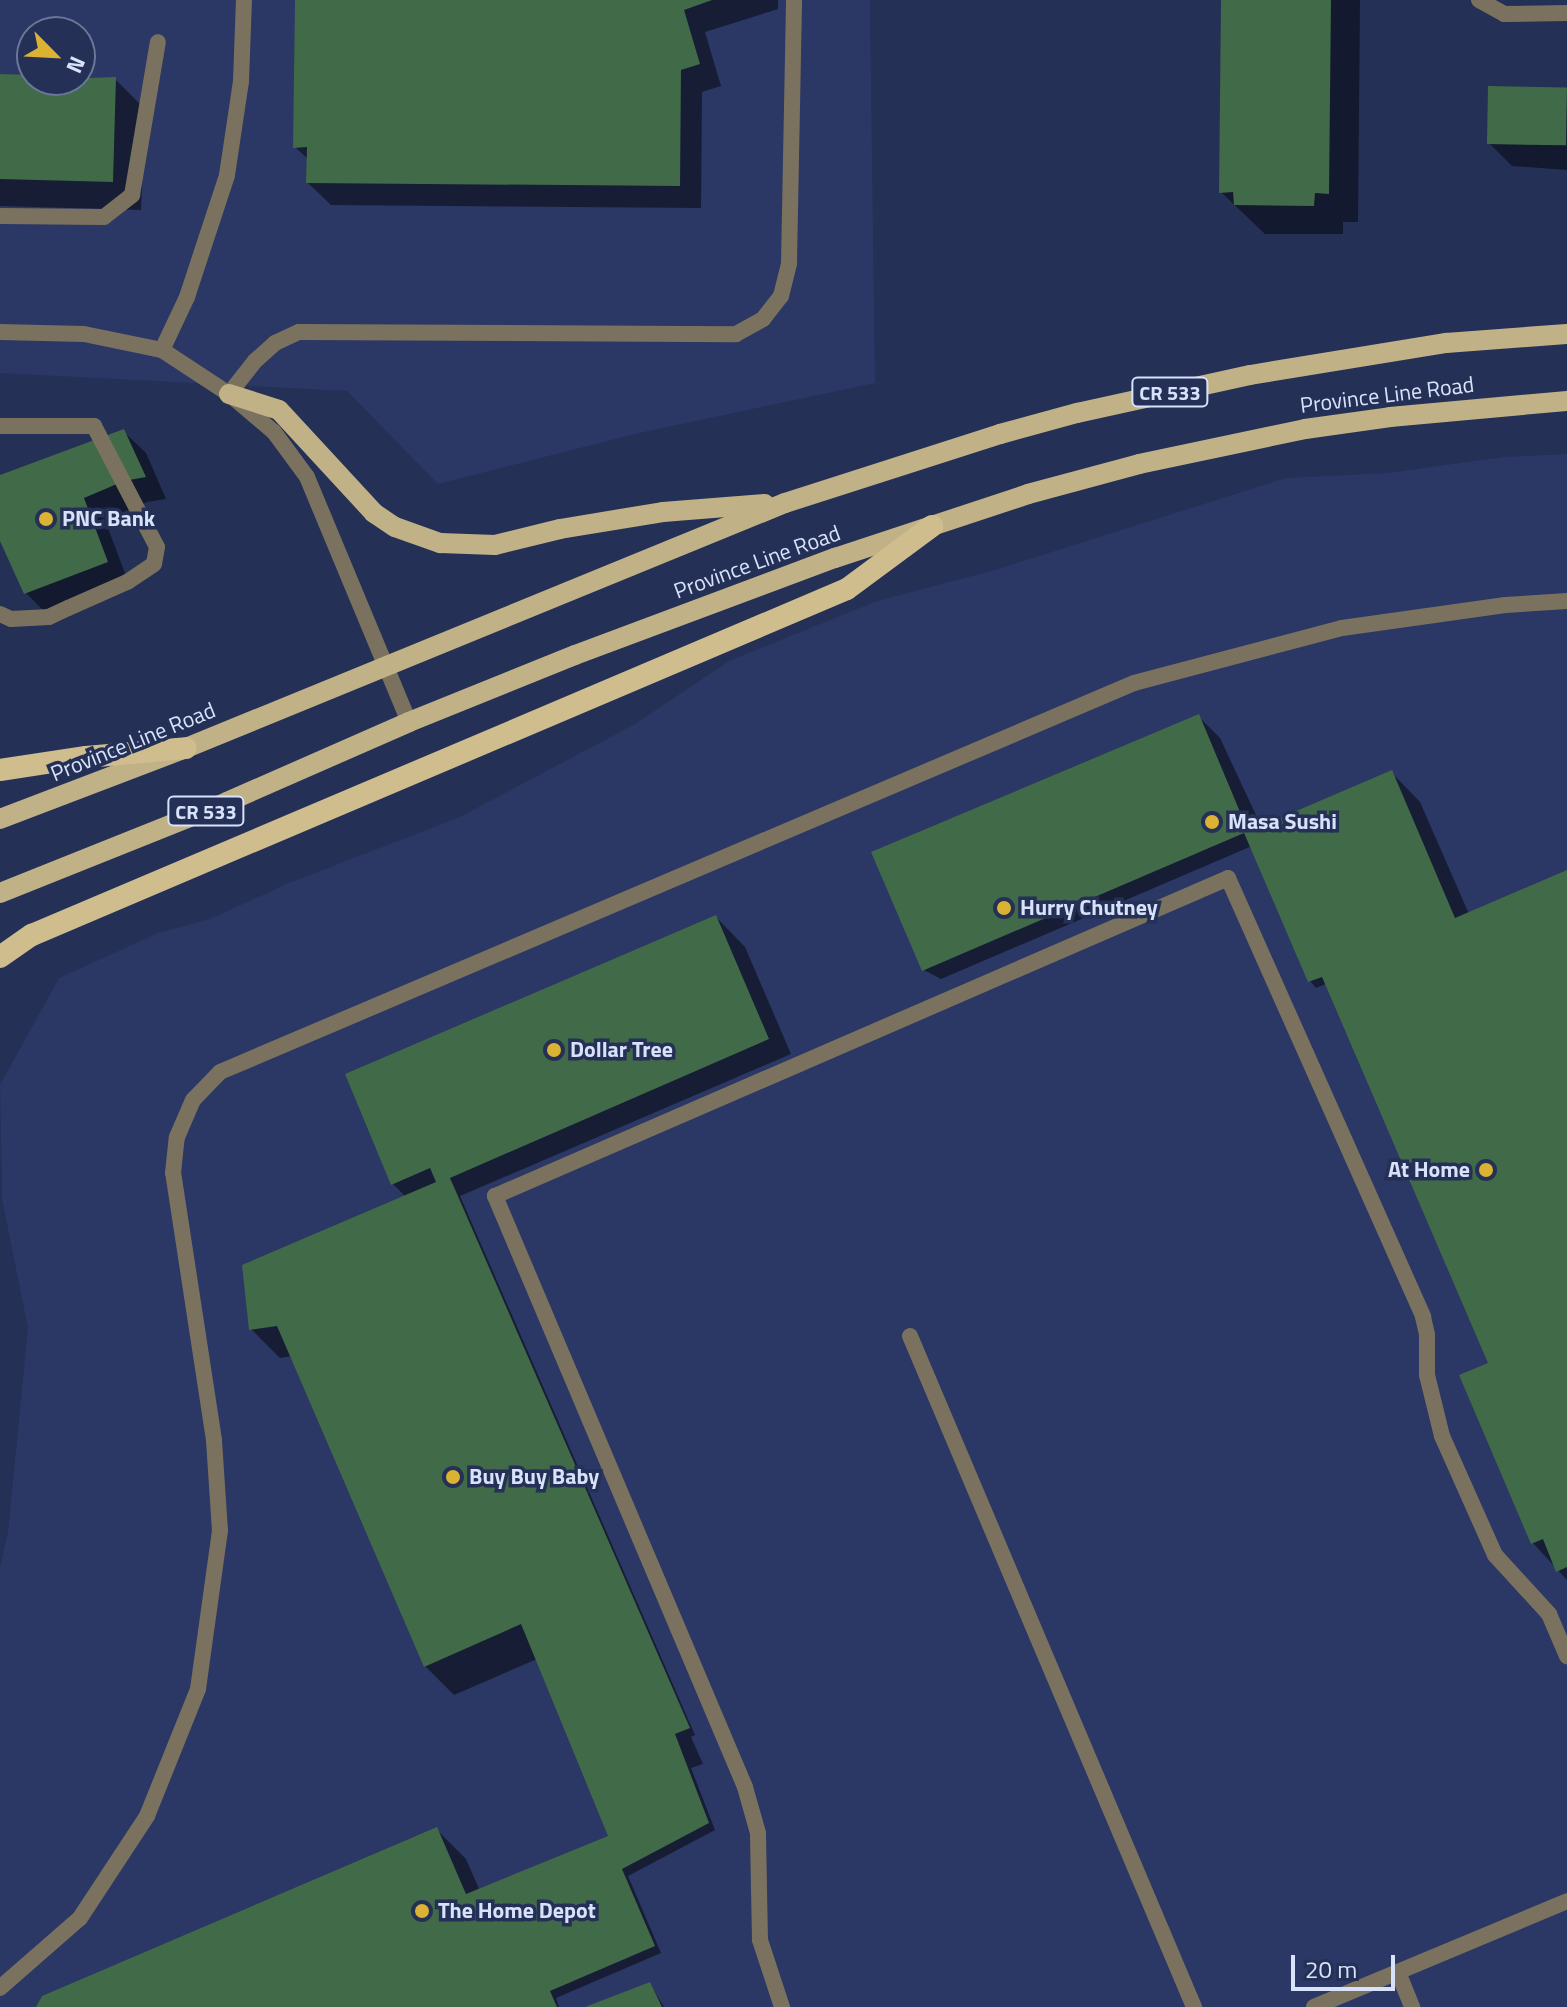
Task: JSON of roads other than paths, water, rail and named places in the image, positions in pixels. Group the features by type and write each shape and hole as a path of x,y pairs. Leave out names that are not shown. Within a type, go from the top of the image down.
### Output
{"highway":[{"path":"0,957 32,935 847,589 932,526"},
{"path":"0,770 86,757 186,748"}],"main road":[{"name":"Province Line Road","path":"0,819 186,748 386,663 785,503 1077,413 1235,378 1446,343 1567,334"},
{"path":"229,394 279,410 374,513 395,527 440,543 495,545 560,529 663,512 785,503"},
{"name":"Province Line Road","path":"0,893 604,644 1028,494 1139,464 1305,429 1390,417 1567,401"}],"street":[{"path":"162,350 187,297 227,175 241,81 244,0"},
{"path":"229,394 255,361 275,343 299,332 736,334 763,319 781,296 789,263 794,0"},
{"path":"1479,0 1504,14 1567,13"},
{"path":"0,216 104,217 132,195 158,42"},
{"path":"0,332 84,334 162,350 229,394 274,432 307,477 409,722"},
{"path":"0,426 94,426 157,547 154,564 127,582 49,617 11,619 0,614"},
{"path":"0,1988 80,1918 131,1842 147,1816 198,1689 220,1531 214,1440 173,1173 177,1137 193,1100 220,1072 1134,683 1342,628 1505,605 1567,601"},
{"path":"782,2007 760,1940 758,1833 745,1787 495,1196 1228,878 1423,1317 1427,1335 1427,1375 1442,1436 1495,1555 1549,1614 1567,1656"},
{"path":"910,1336 1194,2007"},
{"path":"1314,2007 1567,1901"},
{"path":"1398,1972 1412,2007"}],"place":[{"name":"PNC Bank","path":"46,519"},
{"name":"Masa Sushi","path":"1212,822"},
{"name":"Hurry Chutney","path":"1004,908"},
{"name":"Dollar Tree","path":"554,1050"},
{"name":"At Home","path":"1486,1170"},
{"name":"Buy Buy Baby","path":"453,1477"},
{"name":"The Home Depot","path":"422,1911"}]}
